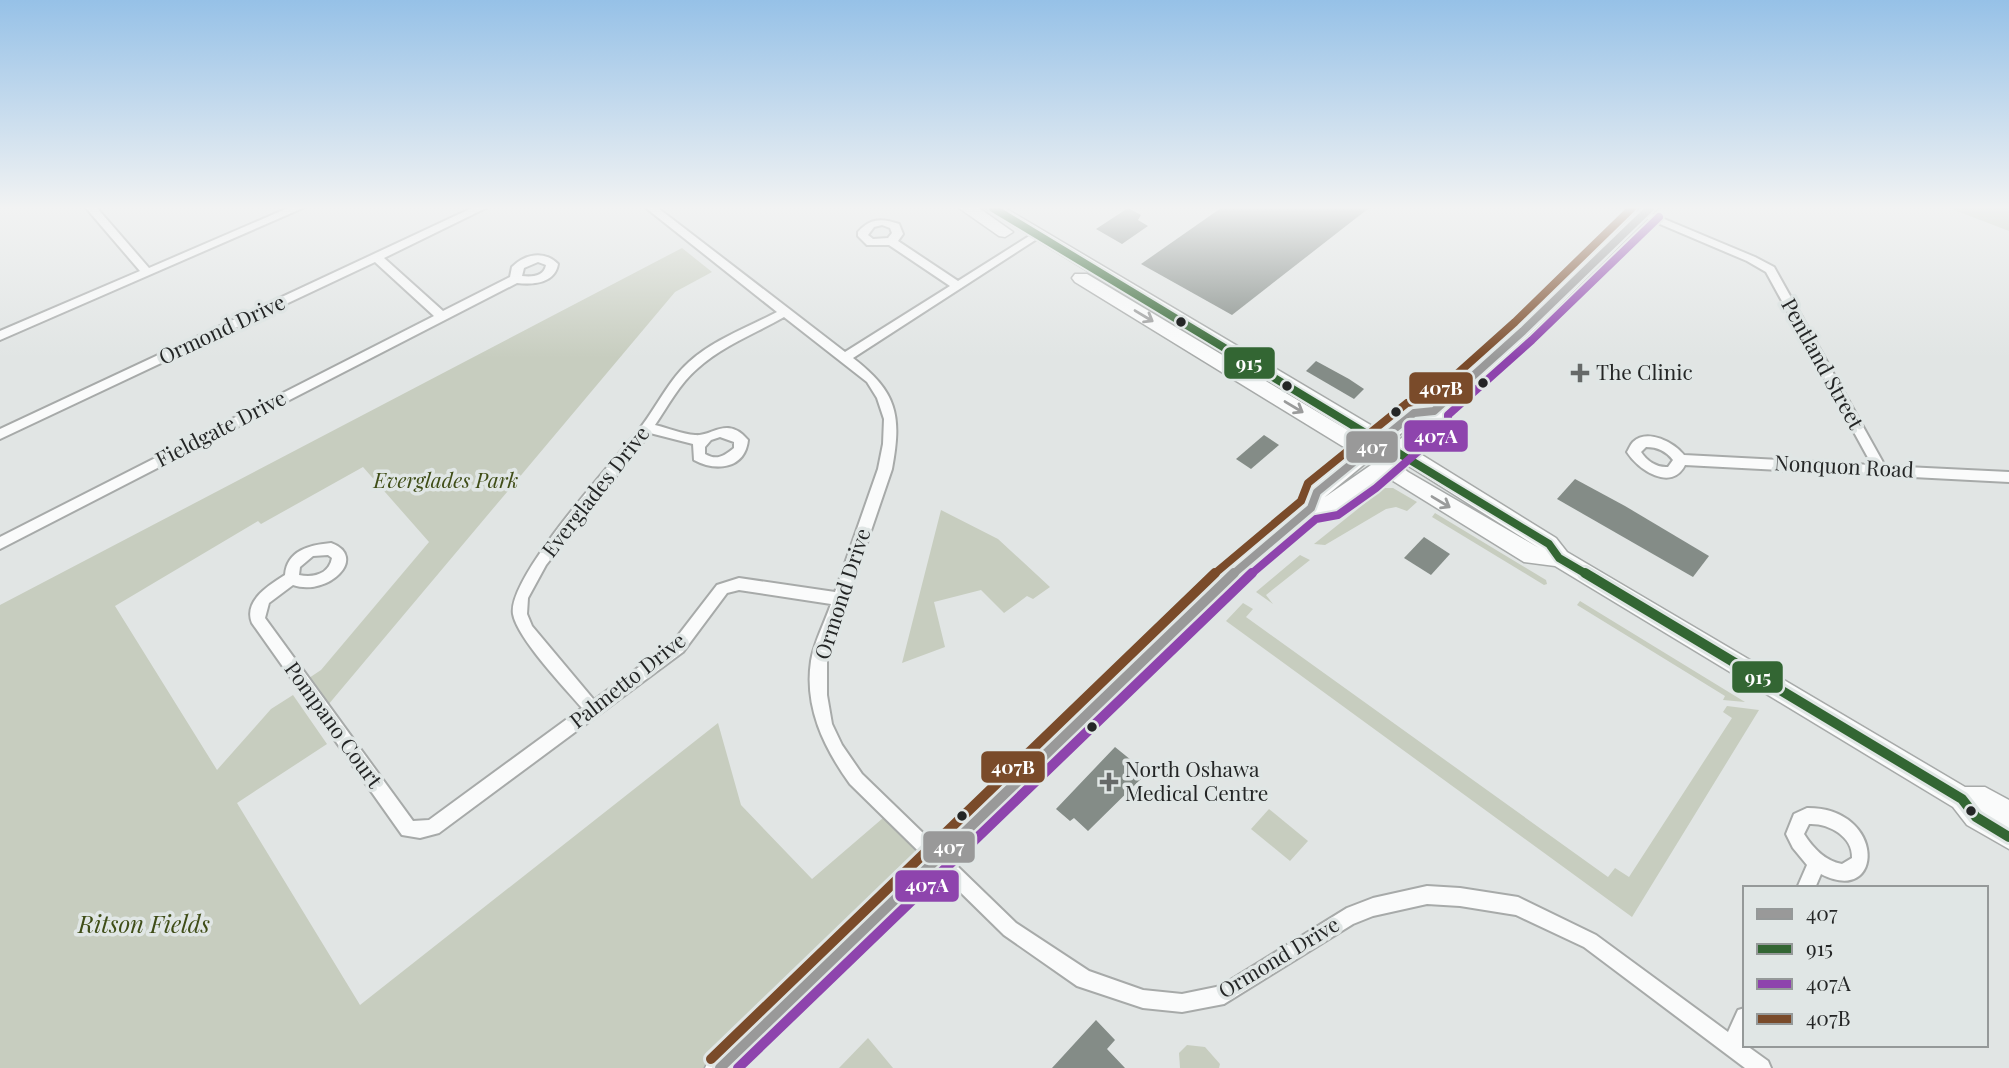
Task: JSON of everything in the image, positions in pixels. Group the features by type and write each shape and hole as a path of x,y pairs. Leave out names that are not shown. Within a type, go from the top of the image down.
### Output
{"main road":[{"path":"1061,258 1373,445 1531,556 1559,558 1962,799 1976,817 2009,837"},
{"path":"1311,509 1317,492 1414,413 1434,411 1599,258"},
{"path":"720,1068 1217,588 1311,509 1332,505 1392,458 1436,420 1434,411"},
{"path":"1962,799 1985,799 2009,813"}],"street":[{"path":"135,258 148,273"},
{"path":"0,336 183,258"},
{"name":"Ormond Drive","path":"0,434 374,258"},
{"path":"377,258 441,316"},
{"name":"Ormond Drive","path":"715,258 846,357 879,389 890,419 890,444 885,469 819,660 817,694 825,728 838,755 856,779 1010,929 1084,979 1143,999 1182,1003 1224,995 1347,918 1373,907 1427,895 1518,906 1590,942 1761,1068"},
{"path":"915,258 958,286"},
{"path":"846,357 1003,258"},
{"name":"Pentland Street","path":"1748,258 1770,270 1881,468"},
{"name":"Fieldgate Drive","path":"0,543 516,279"},
{"name":"Everglades Drive","path":"593,710 526,629 520,614 521,598 541,561 692,366 785,312"},
{"path":"646,428 701,441"},
{"name":"Nonquon Road","path":"1680,460 1881,468 2009,477"},
{"name":"Pompano Court","path":"292,578 262,601 257,619 408,829 433,827 460,807"},
{"name":"Palmetto Drive","path":"460,807 678,647 696,626 716,594 731,585 839,599"},
{"path":"1806,886 1817,863"},
{"path":"1731,1045 1743,1021"}],"green space":[{"name":"Ritson Fields","path":"663,258 694,258 712,272 675,292 328,705 309,678 321,670 429,542 363,467 261,524 258,521 115,606 217,770 271,709 293,695 327,744 237,803 360,1005 718,723 741,805 812,879 890,812 937,858 720,1068 0,1068 0,605"},
{"path":"1384,488 1393,488 1417,502 1407,511 1396,507 1386,509 1325,545 1314,544"},
{"path":"941,510 998,539 1050,587 1033,599 1027,596 1004,613 981,590 934,602 945,647 902,663"},
{"path":"1435,513 1546,580 1547,584 1544,585 1432,517"},
{"path":"1300,555 1310,560 1266,595 1273,604 1256,592"},
{"path":"1580,601 1745,702 1723,700 1725,696 1577,605"},
{"path":"1243,603 1253,609 1246,617 1608,877 1615,868 1629,877 1732,718 1723,712 1727,706 1759,710 1632,917 1226,621"},
{"path":"1269,809 1308,841 1290,861 1251,829"},
{"path":"868,1038 893,1068 839,1068"},
{"path":"1187,1045 1205,1047 1220,1064 1219,1068 1180,1068 1179,1053"}],"building":[{"path":"1150,258 1305,258 1232,315 1141,264"},
{"path":"1316,361 1364,389 1354,399 1306,371"},
{"path":"1264,435 1279,445 1251,469 1236,459"},
{"path":"1575,479 1709,556 1693,577 1557,499"},
{"path":"1424,537 1450,554 1431,575 1404,558"},
{"name":"North Oshawa Medical Centre","path":"1115,747 1147,773 1088,831 1074,818 1070,821 1056,809"},
{"path":"1096,1020 1115,1040 1107,1049 1125,1068 1052,1068"}],"transit line":[{"name":"915","path":"1075,258 1549,544 1559,558 1962,799 1976,817 2009,837"},
{"name":"407B","path":"711,1059 1208,579 1301,501 1308,483 1407,403 1429,399 1515,322 1581,258"},
{"name":"407","path":"720,1068 1217,588 1311,508 1317,492 1414,413 1434,411 1599,258"},
{"name":"407A","path":"738,1068 1251,574 1316,519 1338,515 1376,488 1444,429 1448,423 1448,415 1532,340 1617,258"}],"place":[{"name":"The Clinic","path":"1580,373"},
{"name":"North Oshawa Medical Centre","path":"1109,782"}],"park label":[{"name":"Everglades Park","path":"446,481"}]}
